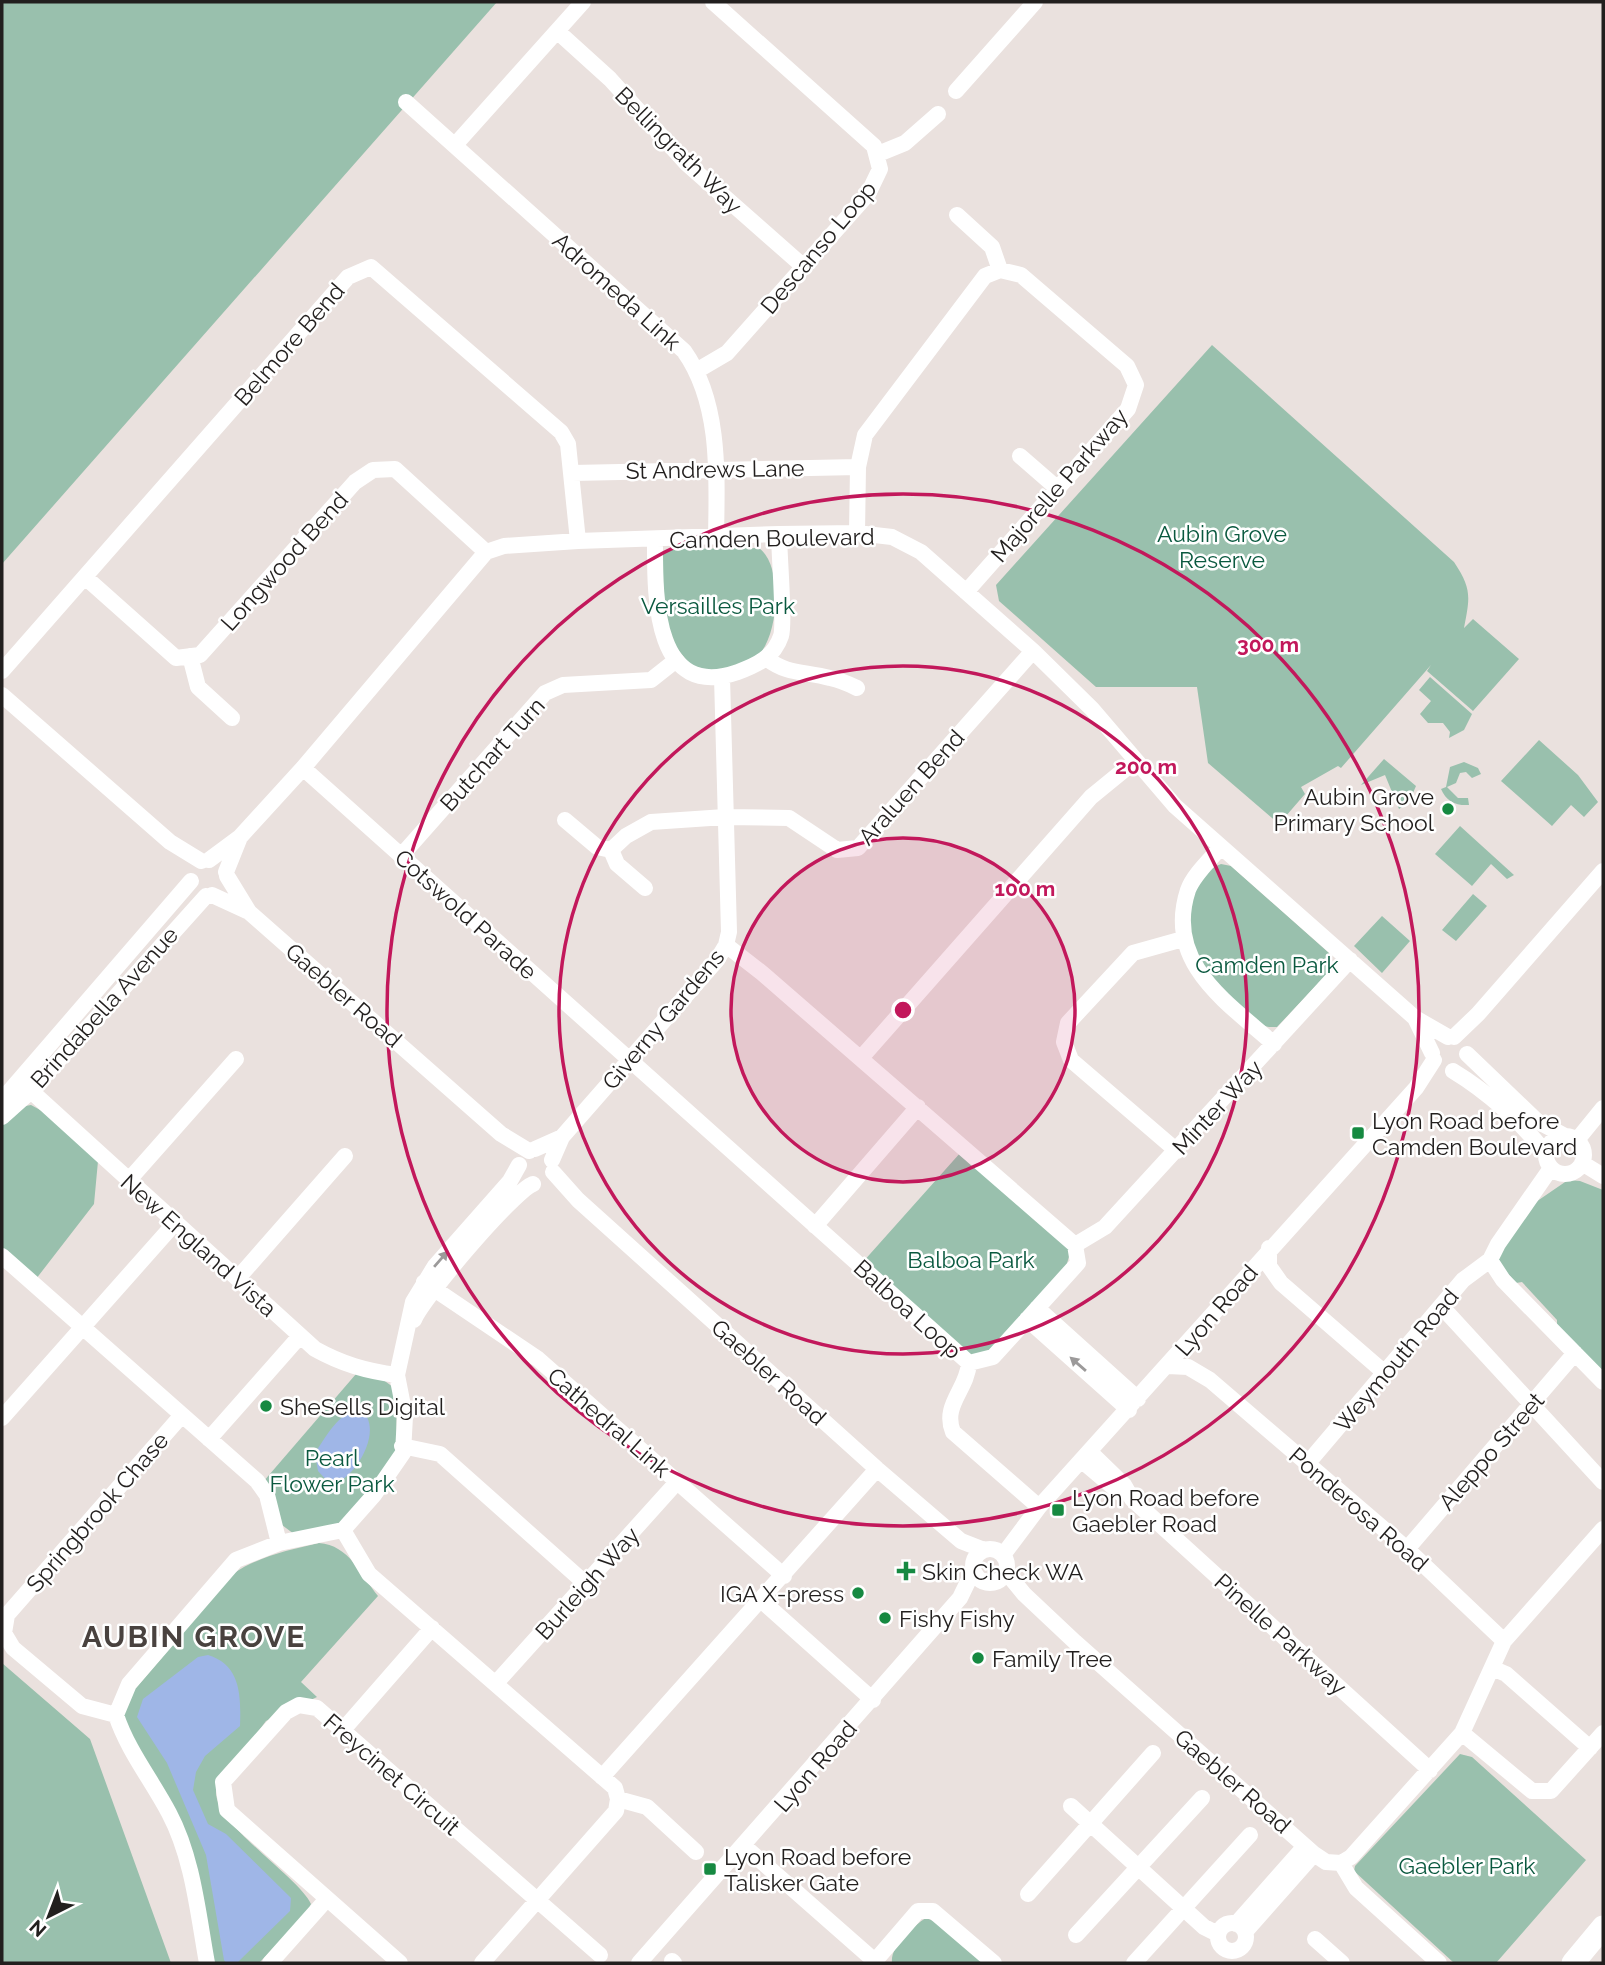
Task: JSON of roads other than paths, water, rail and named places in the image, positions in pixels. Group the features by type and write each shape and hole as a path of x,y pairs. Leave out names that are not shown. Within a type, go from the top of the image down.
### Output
{"highway":[{"path":"1573,1963 1603,1927"}],"street":[{"path":"456,145 583,2"},
{"name":"Descanso Loop","path":"698,370 727,353 868,194 880,169 874,146 713,2"},
{"path":"956,91 1035,2"},
{"name":"Bellingrath Way","path":"556,31 610,79 686,163 804,267"},
{"name":"Adromeda Link","path":"406,102 684,351 698,370 704,386 717,468 716,537"},
{"path":"878,155 905,143 938,114"},
{"path":"857,533 858,467 865,435 985,276 1000,271 992,247 957,215"},
{"name":"Belmore Bend","path":"2,671 348,277 371,267 561,432 568,444 578,541"},
{"name":"Majorelle Parkway","path":"966,592 1128,409 1136,385 1127,366 1021,275 1000,271"},
{"path":"1020,456 1058,489"},
{"name":"St Andrews Lane","path":"572,473 858,467"},
{"name":"Longwood Bend","path":"190,656 200,655 355,482 373,470 396,469 486,552"},
{"name":"Camden Boulevard","path":"486,552 505,546 578,541 857,533 892,537 921,552 1033,651 1092,709 1175,806 1415,1018 1451,1037"},
{"path":"655,540 656,606 663,639 676,661 695,674 722,677 762,663 782,635 779,534"},
{"path":"240,837 222,890 209,895 195,890 199,868 240,837 303,768 486,552"},
{"path":"85,577 176,659 190,656 198,687 232,718"},
{"name":"Araluen Bend","path":"611,850 626,836 652,822 725,817 789,818 837,850 858,848 1033,651"},
{"path":"766,657 779,668 793,673 830,678 857,688"},
{"name":"Butchart Turn","path":"401,856 545,693 563,685 651,680 676,661"},
{"name":"Giverny Gardens","path":"545,1174 562,1138 717,960 726,945 729,932 722,677"},
{"path":"2,695 199,868"},
{"path":"861,1058 1091,797 1135,761"},
{"name":"Cotswold Parade","path":"303,768 629,1060"},
{"path":"565,820 597,847 611,850 617,864 645,888"},
{"path":"1221,847 1189,888 1183,939 1192,963 1212,987 1274,1044"},
{"path":"199,868 219,862 227,874"},
{"name":"Brindabella Avenue","path":"2,1117 199,868"},
{"path":"1451,1037 1460,1040 1467,1052 1537,1121 1571,1138 1583,1151 1582,1163 1568,1173 1549,1161 1537,1142 1478,1089 1441,1064 1437,1042 1451,1037 1478,1014 1603,870"},
{"name":"Gaebler Road","path":"227,874 249,912 526,1157"},
{"name":"Brindabella Avenue","path":"2,1100 26,1085 209,895"},
{"name":"Gaebler Road","path":"209,895 249,912"},
{"path":"1177,1151 1071,1060 1064,1042 1068,1023 1133,953 1148,946 1183,939"},
{"path":"726,945 861,1058 1075,1245"},
{"name":"Minter Way","path":"1075,1245 1105,1227 1350,960"},
{"path":"1441,1064 1462,1066 1478,1014"},
{"name":"Camden Boulevard","path":"1415,1018 1441,1064"},
{"path":"128,1181 236,1059"},
{"name":"Balboa Loop","path":"629,1060 969,1363 993,1357 1078,1263 1075,1245"},
{"name":"Lyon Road","path":"639,1963 960,1598 973,1568 1017,1534 1168,1366 1269,1248 1441,1064"},
{"name":"New England Vista","path":"26,1085 315,1349 340,1363 368,1372 398,1371"},
{"path":"815,1226 918,1107"},
{"path":"1603,1108 1571,1138 1554,1139 1549,1161 1490,1260 1503,1280 1603,1382"},
{"name":"Giverny Gardens","path":"526,1157 562,1138"},
{"name":"Gaebler Road","path":"526,1157 544,1151 545,1174"},
{"path":"237,1278 345,1156"},
{"path":"207,1963 193,1883 170,1815 124,1741 116,1714 129,1684 236,1560 279,1542 343,1530 374,1495 403,1453 405,1416 398,1371 416,1315 429,1286 526,1157"},
{"name":"Gaebler Road","path":"526,1157 522,1177 545,1174 578,1200 961,1541 992,1551"},
{"path":"1582,1163 1603,1176"},
{"path":"429,1286 521,1188 545,1174"},
{"path":"2,1418 175,1223"},
{"path":"1269,1248 1269,1266 1281,1283 1386,1374"},
{"path":"2,1256 257,1481 267,1495 279,1542"},
{"name":"Weymouth Road","path":"1307,1464 1463,1280 1490,1260"},
{"path":"1244,1276 1268,1277 1281,1283"},
{"name":"Cathedral Link","path":"429,1286 538,1359 784,1576"},
{"path":"1441,1307 1603,1482"},
{"path":"1032,1314 1134,1404"},
{"path":"209,1440 300,1336"},
{"name":"Ponderosa Road","path":"1191,1339 1194,1358 1210,1380"},
{"name":"Aleppo Street","path":"1407,1549 1575,1353"},
{"path":"969,1363 968,1378 950,1406 948,1419 953,1432 1039,1507"},
{"name":"Ponderosa Road","path":"1168,1366 1188,1367 1210,1380 1407,1549 1504,1641"},
{"name":"Springbrook Chase","path":"116,1714 82,1706 13,1648 4,1633 4,1623 7,1615 182,1415"},
{"path":"402,1446 440,1454 586,1584"},
{"name":"Pinelle Parkway","path":"1086,1457 1124,1485 1132,1499 1430,1770"},
{"path":"602,1777 762,1601 877,1469"},
{"name":"Burleigh Way","path":"496,1684 677,1482"},
{"path":"1439,1963 1356,1888 1341,1863 1351,1857 1462,1733 1504,1641 1603,1529"},
{"path":"343,1530 369,1574 615,1788 618,1799 615,1811 482,1963"},
{"name":"Gaebler Road","path":"961,1541 973,1568"},
{"path":"992,1551 995,1579"},
{"path":"973,1568 995,1579"},
{"name":"Gaebler Road","path":"995,1579 1024,1594 1310,1850 1326,1863 1341,1863"},
{"name":"Lyon Road","path":"960,1598 995,1579"},
{"path":"762,1601 873,1700"},
{"path":"342,1731 432,1628"},
{"path":"1492,1668 1506,1674 1590,1748"},
{"name":"Freycinet Circuit","path":"400,1963 227,1810 223,1782 286,1712 299,1705 317,1708 600,1955"},
{"path":"1462,1733 1532,1791 1551,1791 1603,1733"},
{"path":"1028,1894 1153,1753"},
{"path":"1076,1935 1202,1798"},
{"path":"618,1799 647,1807 696,1852"},
{"path":"1071,1806 1210,1932 1218,1934"},
{"path":"1134,1963 1250,1835"},
{"path":"744,1846 876,1962 918,1911 933,1911 995,1963"},
{"path":"1240,1928 1310,1850"},
{"path":"270,1963 326,1900"},
{"path":"1218,1934 1225,1925 1240,1928"},
{"path":"1218,1934 1223,1949 1241,1957 1245,1942 1240,1928"},
{"path":"1315,1939 1342,1963"}],"water":[{"path":"359,1409 367,1417 370,1427 364,1452 349,1474 330,1484 318,1471 315,1453 339,1420"},
{"path":"208,1655 227,1666 233,1674 239,1693 240,1726 205,1756 196,1772 193,1790 208,1824 226,1834 291,1898 290,1911 237,1963 226,1963 224,1960 206,1855 167,1763 137,1717 143,1699 198,1657"}],"place":[{"name":"Aubin Grove Primary School","path":"1448,809"},
{"name":"Lyon Road before Camden Boulevard","path":"1358,1133"},
{"name":"SheSells Digital","path":"266,1406"},
{"name":"Lyon Road before Gaebler Road","path":"1058,1510"},
{"name":"Skin Check WA","path":"906,1571"},
{"name":"IGA X-press","path":"858,1593"},
{"name":"Fishy Fishy","path":"885,1618"},
{"name":"Family Tree","path":"978,1658"},
{"name":"Lyon Road before Talisker Gate","path":"710,1869"}],"district":[{"name":"AUBIN GROVE","path":"194,1636"}],"park label":[{"name":"Aubin Grove Reserve","path":"1222,546"},
{"name":"Versailles Park","path":"718,605"},
{"name":"Camden Park","path":"1267,964"},
{"name":"Balboa Park","path":"971,1259"},
{"name":"Pearl Flower Park","path":"332,1470"},
{"name":"Gaebler Park","path":"1467,1865"}]}
